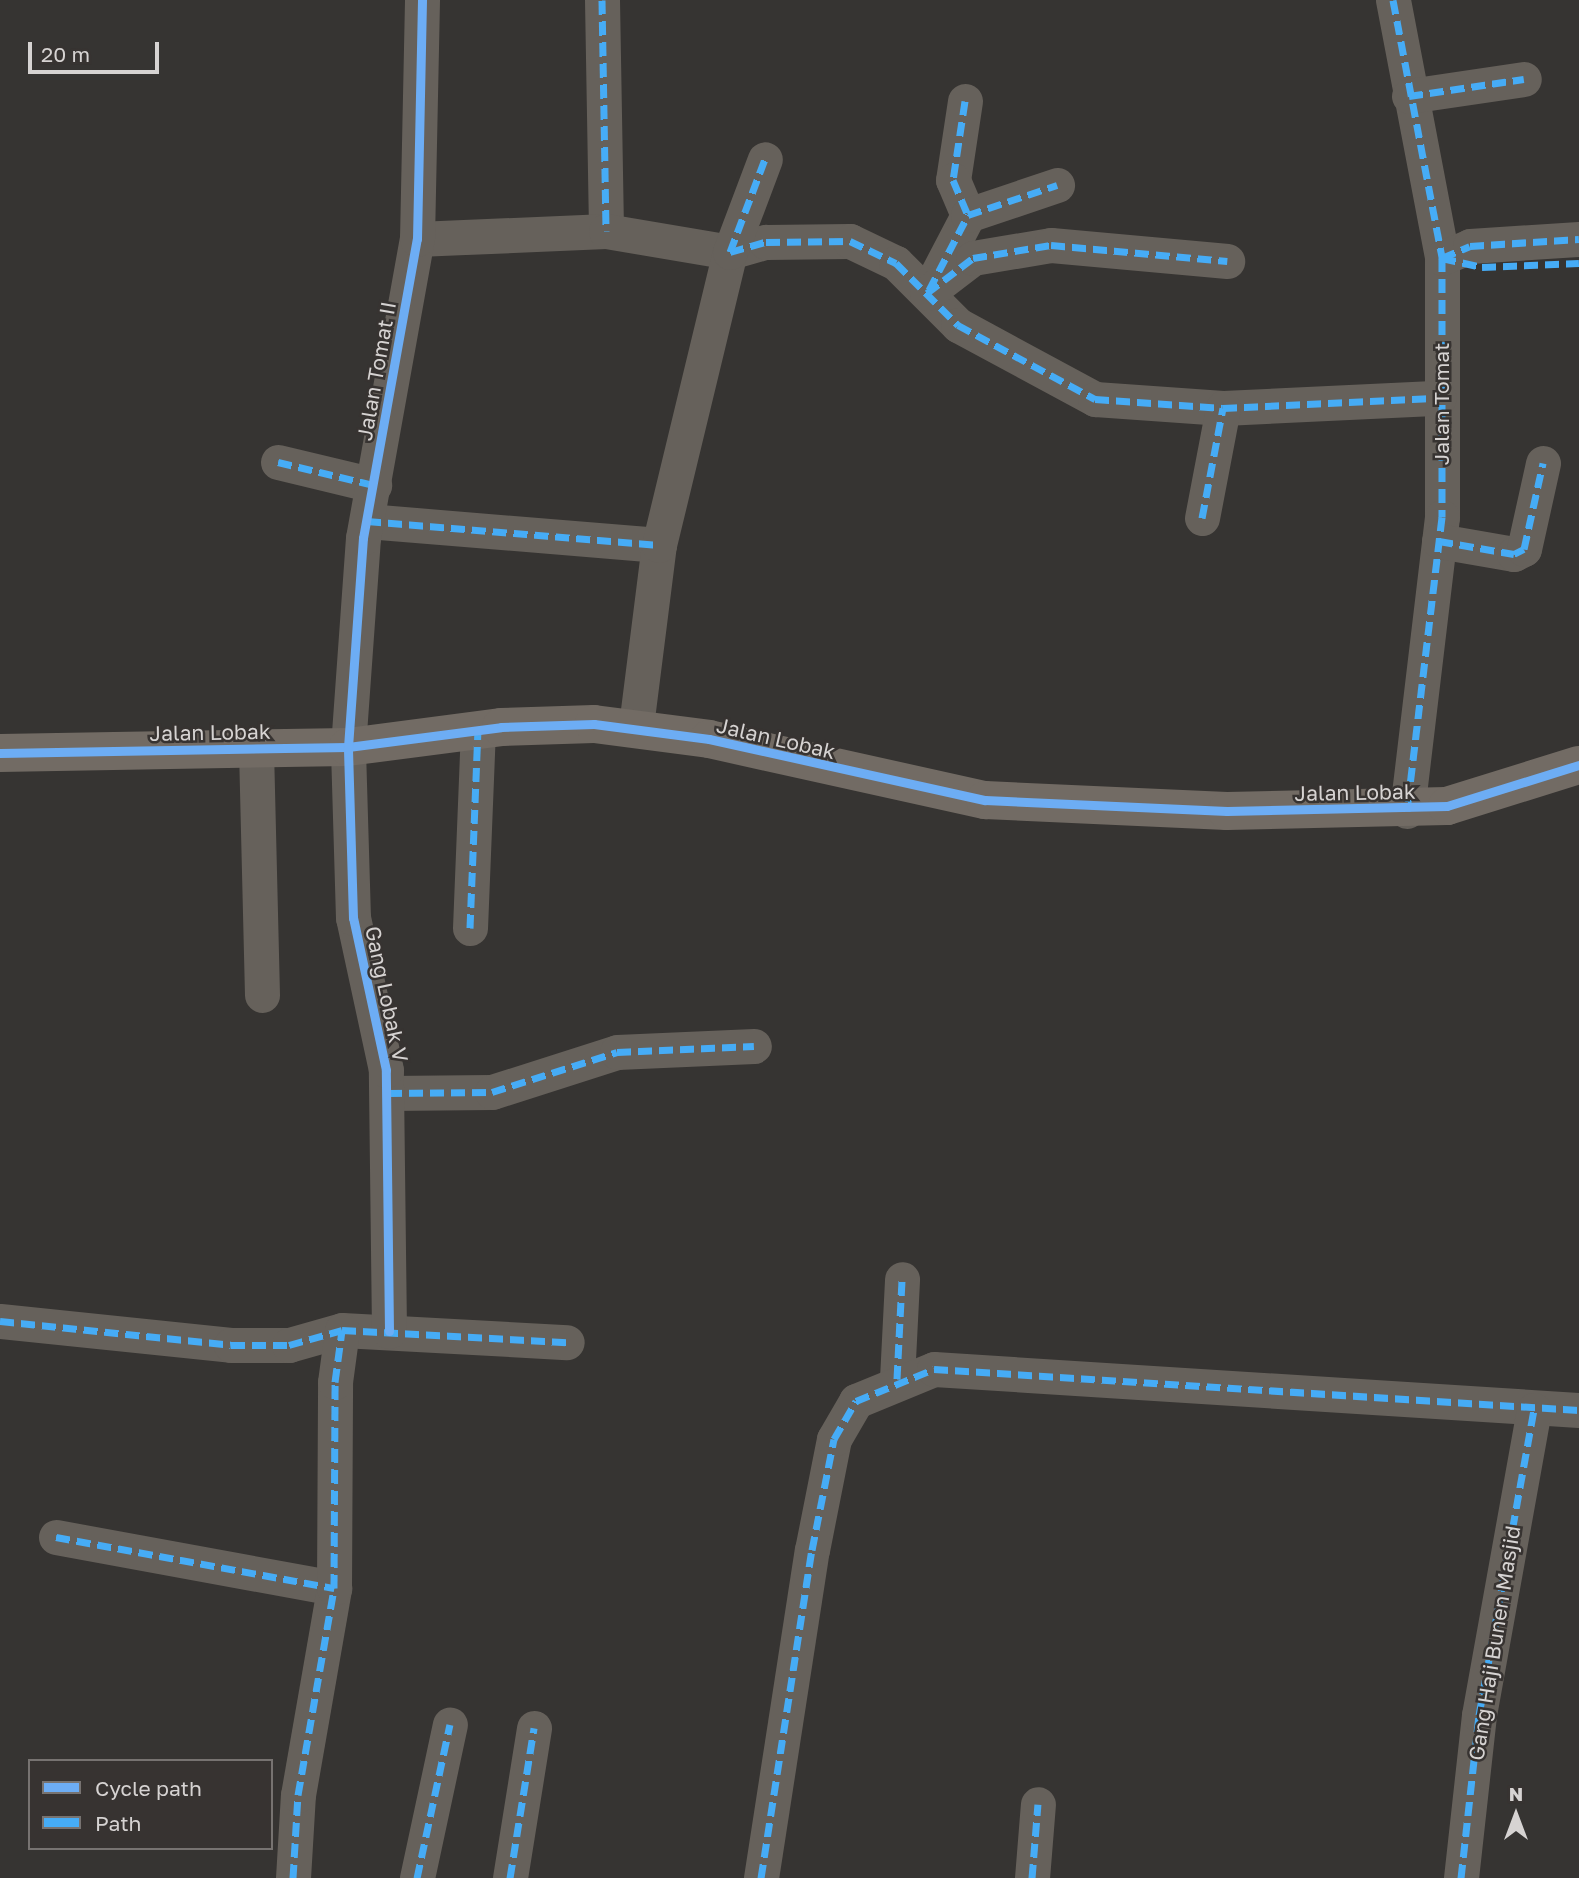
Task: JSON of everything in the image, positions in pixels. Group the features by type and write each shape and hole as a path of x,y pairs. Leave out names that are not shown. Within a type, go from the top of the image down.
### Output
{"street":[{"name":"Jalan Tomat II","path":"348,747 367,521 417,239 422,0"},
{"path":"602,0 606,231"},
{"name":"Jalan Tomat","path":"1394,0 1409,96 1442,258 1439,541 1407,811"},
{"path":"1409,96 1524,79"},
{"path":"965,101 953,180 968,215"},
{"path":"636,726 659,545 730,252 765,159"},
{"path":"927,293 968,215 1057,185"},
{"path":"417,239 606,231 730,252 766,242 850,241 896,263 958,325 1095,400 1223,408 1439,398"},
{"path":"1442,258 1470,246 1579,239"},
{"path":"927,293 974,258 1051,244 1227,261"},
{"path":"1442,258 1482,267 1579,263"},
{"path":"1202,518 1223,408"},
{"path":"278,462 374,485"},
{"path":"1439,541 1514,554 1524,549 1543,463"},
{"path":"367,521 659,545"},
{"name":"Jalan Lobak","path":"0,753 348,747 478,730 636,726 985,800 1115,810 1407,811 1478,800 1579,765"},
{"path":"470,928 478,730"},
{"name":"Gang Lobak V","path":"348,747 353,918 387,1093 389,1331"},
{"path":"256,749 262,995"},
{"path":"387,1093 492,1092 617,1052 754,1046"},
{"path":"897,1379 902,1279"},
{"path":"0,1321 231,1345 289,1345 342,1330 567,1342"},
{"path":"293,1878 298,1795 334,1588 335,1382 342,1330"},
{"path":"761,1878 834,1439 856,1401 897,1379 934,1369 1534,1410 1579,1410"},
{"name":"Gang Haji Bunen Masjid","path":"1461,1878 1479,1715 1534,1410"},
{"path":"56,1537 334,1588"},
{"path":"417,1878 450,1724"},
{"path":"510,1878 534,1728"},
{"path":"1032,1878 1038,1804"}],"marked path":[{"path":"602,0 606,231"},
{"path":"1393,0 1442,258 1442,517 1407,811"},
{"path":"1409,96 1524,79"},
{"path":"965,101 953,180 968,215"},
{"path":"730,252 765,159"},
{"path":"929,290 968,215 1057,185"},
{"path":"1442,258 1470,246 1579,239"},
{"path":"730,252 766,242 850,241 896,263 958,325 1095,399 1223,408 1439,398"},
{"path":"927,293 973,258 1051,245 1227,261"},
{"path":"1442,258 1482,267 1579,263"},
{"path":"1202,518 1223,408"},
{"path":"278,462 374,485"},
{"path":"1439,541 1514,554 1524,549 1543,463"},
{"path":"367,521 659,545"},
{"path":"470,928 478,730"},
{"path":"388,1093 492,1092 617,1052 754,1046"},
{"path":"897,1379 902,1279"},
{"path":"0,1321 231,1345 289,1345 342,1330 567,1342"},
{"path":"293,1878 298,1795 334,1588 335,1382 342,1330"},
{"path":"761,1878 812,1550 834,1439 856,1401 934,1369 1579,1410"},
{"path":"1461,1878 1479,1715 1534,1410"},
{"path":"56,1537 334,1588"},
{"path":"417,1878 450,1724"},
{"path":"510,1878 534,1728"},
{"path":"1032,1878 1038,1804"}],"cycle path":[{"path":"389,1331 386,1070 353,918 348,747 363,538 417,239 422,0"},
{"path":"0,753 348,747 501,727 594,724 709,739 985,800 1227,811 1447,806 1579,765"}]}
